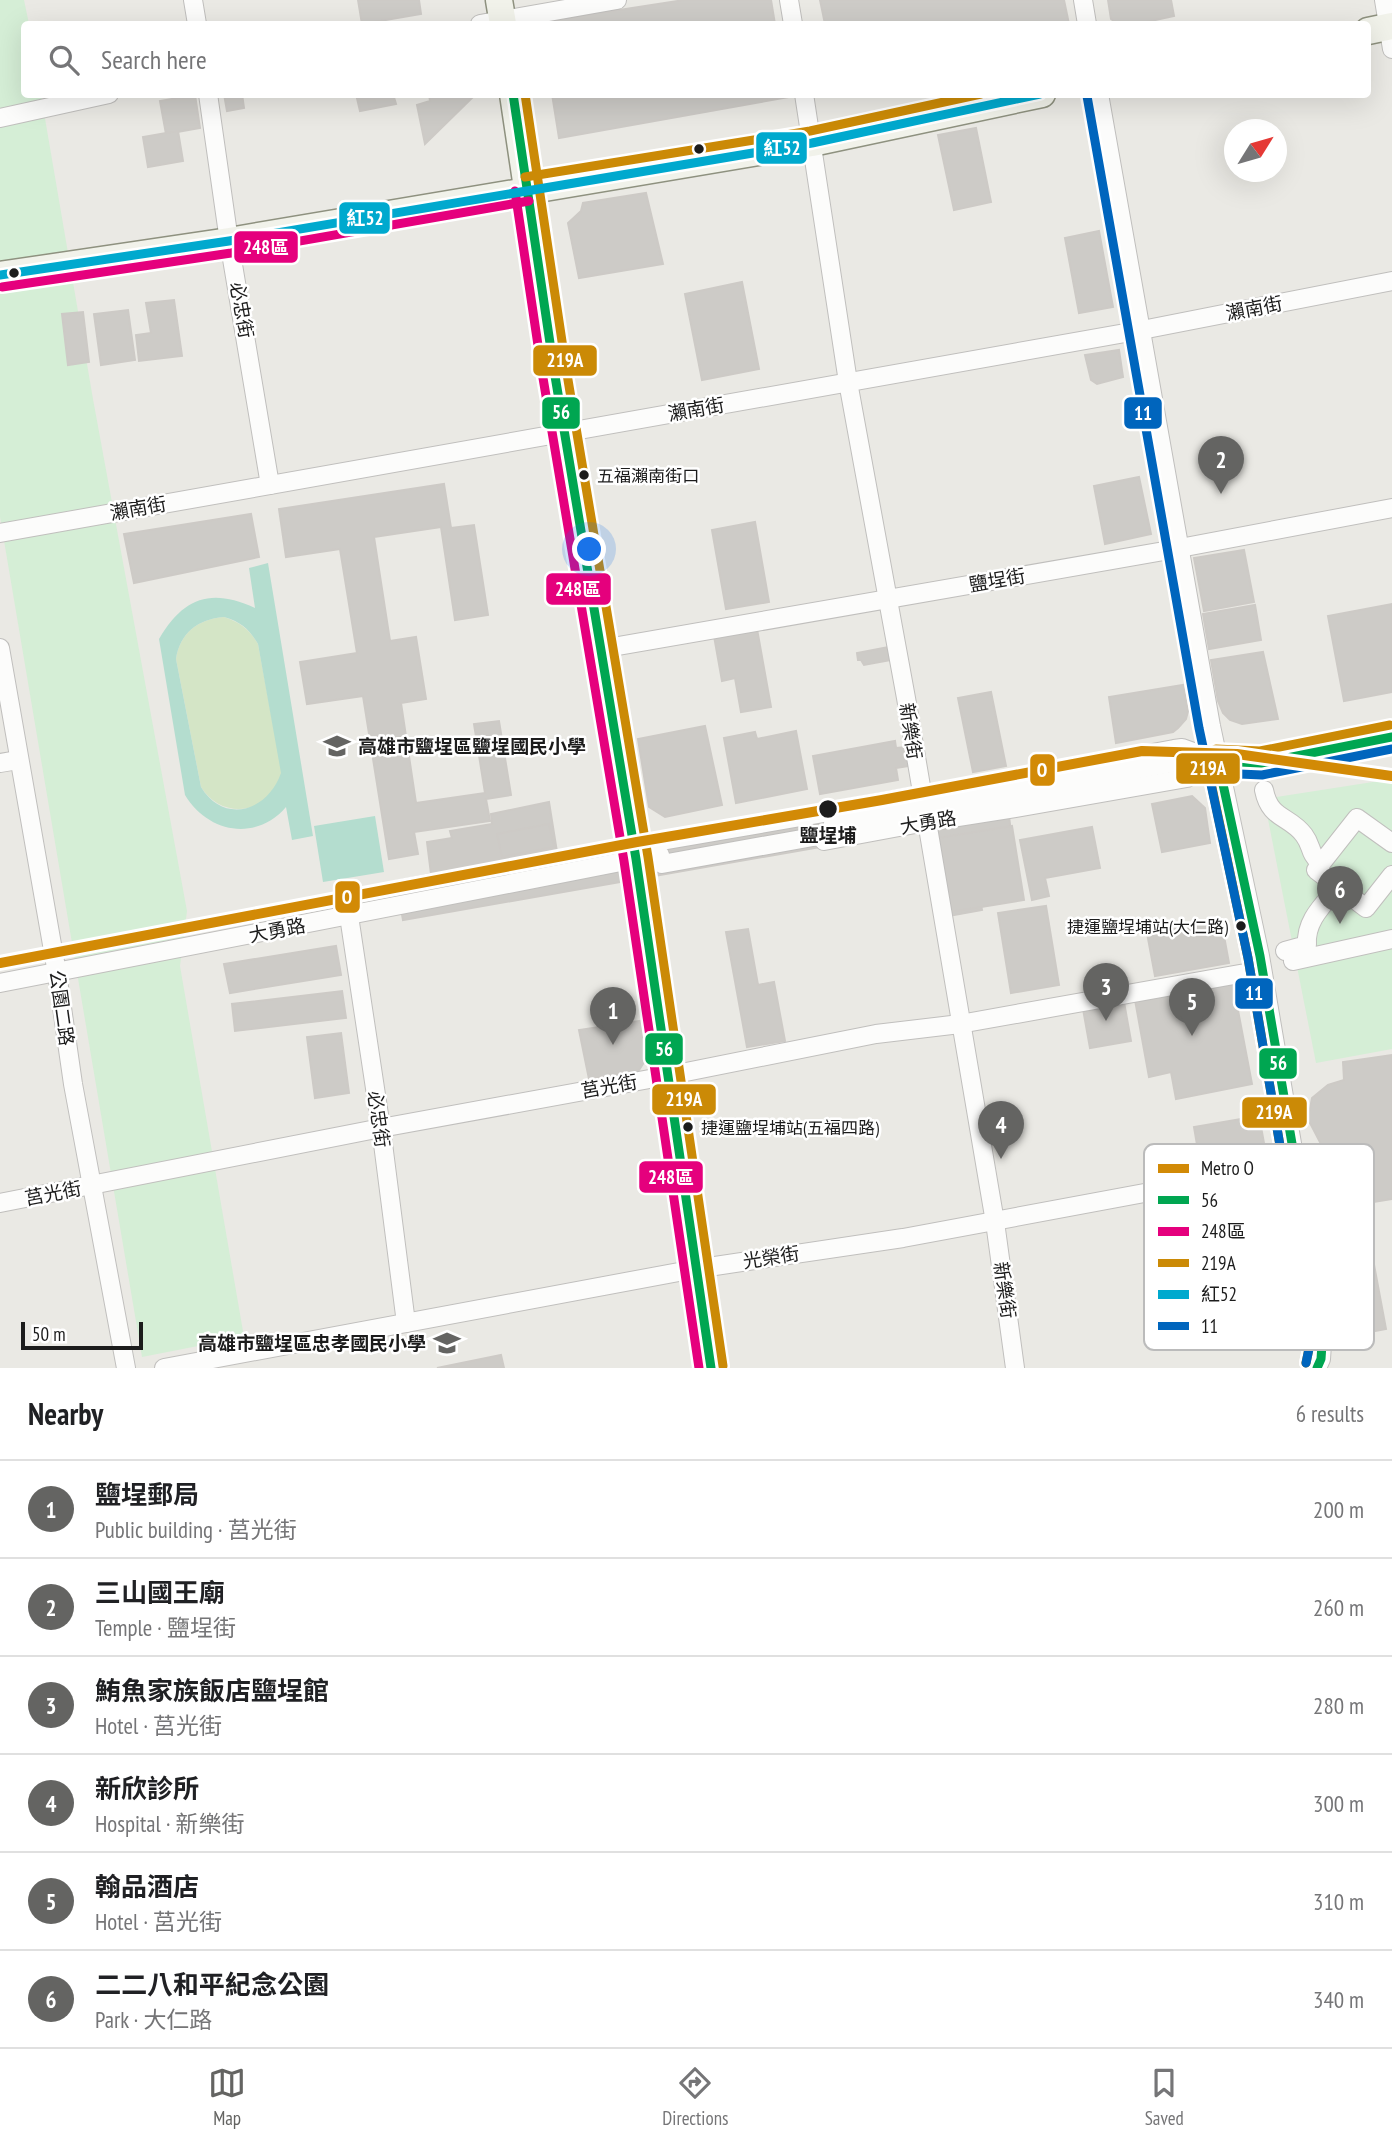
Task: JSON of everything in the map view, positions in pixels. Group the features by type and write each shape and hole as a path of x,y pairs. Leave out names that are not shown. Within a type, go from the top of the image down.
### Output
{"street":[{"path":"192,0 196,21"},
{"path":"496,17 617,0"},
{"path":"789,0 792,21"},
{"path":"1083,0 1086,21"},
{"path":"1384,0 1385,33"},
{"path":"0,118 91,98"},
{"name":"必忠街","path":"209,98 229,241 270,485"},
{"path":"514,98 565,432 636,859 711,1368"},
{"name":"新樂街","path":"805,98 848,382 906,698 995,1222 1015,1368"},
{"path":"0,275 229,241 812,143 1023,98"},
{"path":"1100,98 1219,761 1262,970 1292,1144"},
{"name":"瀨南街","path":"0,533 1142,330 1392,281"},
{"name":"鹽埕街","path":"601,649 1180,548 1392,508"},
{"name":"公園二路","path":"0,648 57,973 73,1084 126,1368"},
{"name":"大勇路","path":"0,983 636,859 659,870 1174,749 1182,748 1219,761 1261,762 1392,737"},
{"path":"0,763 18,760"},
{"path":"924,808 1184,761"},
{"name":"大勇路","path":"636,859 650,842 924,808 1015,808 1187,778 1219,761"},
{"path":"1264,790 1274,814 1303,834 1311,855 1321,864"},
{"path":"1392,843 1357,818 1316,870 1366,908 1392,875"},
{"path":"1338,887 1308,923 1307,945 1289,956 1392,939"},
{"name":"必忠街","path":"349,916 381,1128 406,1323"},
{"name":"莒光街","path":"0,1203 876,1034 960,1024 1262,970"},
{"name":"光榮街","path":"164,1368 695,1269 886,1241 1144,1193"},
{"path":"1317,1368 1322,1350"}],"green space":[{"path":"0,0 24,0 28,21 21,21 21,98 42,98 93,399 187,911 180,966 244,1337 142,1357 0,517"},
{"path":"268,563 313,836 292,840 286,807 261,825 247,829 233,828 206,818 185,795 159,639 178,614 200,600 225,598 255,608 249,568","holes":["215,618 230,619 244,627 258,644 281,773 266,797 256,804 233,809 221,806 201,787 176,659 186,635 198,624"]},
{"path":"224,617 244,627 258,644 282,773 275,789 267,798 248,808 237,809 217,803 201,787 176,659 182,642 192,629 206,621"},
{"path":"1392,779 1392,1049 1316,1063 1264,799"},
{"path":"375,816 384,872 323,882 314,826"}],"building":[{"path":"358,0 419,0 421,14 380,21 362,21"},
{"path":"684,0 771,0 774,21 548,21"},
{"path":"820,0 1064,0 1068,21 824,21"},
{"path":"1108,0 1171,0 1174,16 1151,21 1111,19"},
{"path":"195,98 200,128 166,134 160,101"},
{"path":"225,98 243,98 244,108 227,111"},
{"path":"357,98 394,98 396,104 360,111"},
{"path":"430,98 472,98 425,144 417,105 430,101"},
{"path":"553,98 783,98 559,138"},
{"path":"976,128 991,202 954,210 938,135"},
{"path":"178,131 183,161 148,167 143,137"},
{"path":"646,193 663,264 579,278 568,223 581,211 583,203"},
{"path":"1099,231 1113,307 1079,313 1065,238"},
{"path":"742,282 759,369 702,380 685,294"},
{"path":"174,300 182,356 139,361 136,335 151,333 146,303"},
{"path":"128,310 135,360 101,365 94,314"},
{"path":"83,312 89,362 68,365 62,314"},
{"path":"1119,350 1123,377 1097,384 1091,380 1085,355"},
{"path":"1139,477 1151,534 1105,544 1094,486"},
{"path":"444,484 451,528 474,525 488,615 455,620 441,527 374,537 390,641 416,637 426,699 401,703 416,803 485,793 474,724 499,721 511,795 486,799 490,821 414,832 418,854 389,859 363,696 307,704 300,662 357,653 340,549 286,557 279,509"},
{"path":"251,514 259,557 134,583 124,534"},
{"path":"755,522 769,602 726,609 712,530"},
{"path":"1244,550 1254,602 1204,611 1194,558"},
{"path":"1392,604 1392,692 1344,701 1328,616"},
{"path":"1255,605 1261,640 1209,649 1203,614"},
{"path":"757,629 771,707 741,712 735,678 722,681 714,636"},
{"path":"889,647 891,660 864,665 858,660 857,653"},
{"path":"1263,652 1278,719 1242,724 1230,720 1223,713 1218,701 1211,660"},
{"path":"1183,685 1188,711 1186,719 1178,728 1173,732 1116,743 1109,697"},
{"path":"991,692 1006,766 973,772 958,698"},
{"path":"705,726 722,805 665,817 649,807 638,739"},
{"path":"796,731 807,789 736,803 724,738 755,732 757,739"},
{"path":"895,741 896,748 906,747 909,766 896,768 898,780 820,794 813,756"},
{"path":"1091,755 1097,799 1009,816 1013,848 993,853 994,860 973,866 982,910 948,916 923,829 403,920 396,881 431,874 427,842 452,838 450,831 492,824 491,814 549,802 557,852"},
{"path":"1192,796 1205,808 1210,843 1162,852 1152,804"},
{"path":"826,817 829,831 792,838 789,824"},
{"path":"549,824 554,847 502,857 497,834"},
{"path":"1012,826 1024,900 950,912 938,838"},
{"path":"1092,827 1100,868 1045,878 1049,896 1032,900 1020,840"},
{"path":"700,840 702,851 668,857 665,847"},
{"path":"1046,906 1059,985 1011,993 998,913"},
{"path":"1221,920 1229,963 1155,976 1147,933"},
{"path":"748,929 758,985 774,982 785,1041 747,1047 726,932"},
{"path":"336,946 341,975 230,993 224,964"},
{"path":"1233,984 1252,1084 1176,1099 1171,1072 1149,1077 1135,1000"},
{"path":"342,991 346,1018 235,1031 232,1004"},
{"path":"1124,1002 1131,1041 1090,1048 1083,1009"},
{"path":"640,1021 646,1059 639,1070 589,1079 579,1030"},
{"path":"341,1033 349,1093 315,1098 307,1037"},
{"path":"1392,1055 1392,1199 1374,1202 1374,1144 1321,1144 1308,1119 1312,1098 1328,1085 1344,1080 1343,1062"},
{"path":"1259,1116 1264,1144 1197,1144 1194,1127"},
{"path":"1374,1265 1386,1329 1374,1331"},
{"path":"501,1355 504,1368 437,1368"}],"metro line":[{"name":"O","path":"0,963 637,842 882,800 1142,751 1237,754 1392,776"}],"transit line":[{"name":"56","path":"514,98 554,370 636,859 711,1368"},
{"name":"219A","path":"526,98 566,368 648,857 723,1366"},
{"name":"219A","path":"525,177 810,131 963,98"},
{"name":"紅52","path":"0,275 229,241 812,143 1021,98"},
{"name":"11","path":"1087,98 1199,728 1248,958 1280,1144"},
{"name":"248區","path":"515,191 542,372 624,861 699,1368"},
{"name":"248區","path":"2,287 231,253 529,201"},
{"name":"219A","path":"1280,1144 1248,958 1206,759 1209,753 1216,749 1260,751 1390,725"},
{"name":"56","path":"1218,761 1261,763 1392,737"},
{"name":"11","path":"1217,773 1262,775 1392,749"},
{"name":"56","path":"1218,761 1260,956 1292,1144"},
{"name":"219A","path":"1306,1363 1309,1350"},
{"name":"11","path":"1306,1363 1309,1350"},
{"name":"56","path":"1317,1368 1322,1350"}],"place":[{"name":"五福瀨南街口","path":"584,475"},
{"name":"三山國王廟","path":"1221,494"},
{"name":"高雄市鹽埕區鹽埕國民小學","path":"337,746"},
{"name":"鹽埕埔","path":"828,809"},
{"name":"二二八和平紀念公園","path":"1340,924"},
{"name":"捷運鹽埕埔站(大仁路)","path":"1241,926"},
{"name":"鮪魚家族飯店鹽埕館","path":"1106,1021"},
{"name":"翰品酒店","path":"1192,1036"},
{"name":"鹽埕郵局","path":"613,1045"},
{"name":"捷運鹽埕埔站(五福四路)","path":"688,1127"},
{"name":"新欣診所","path":"1001,1159"},
{"name":"高雄市鹽埕區忠孝國民小學","path":"447,1343"}]}
